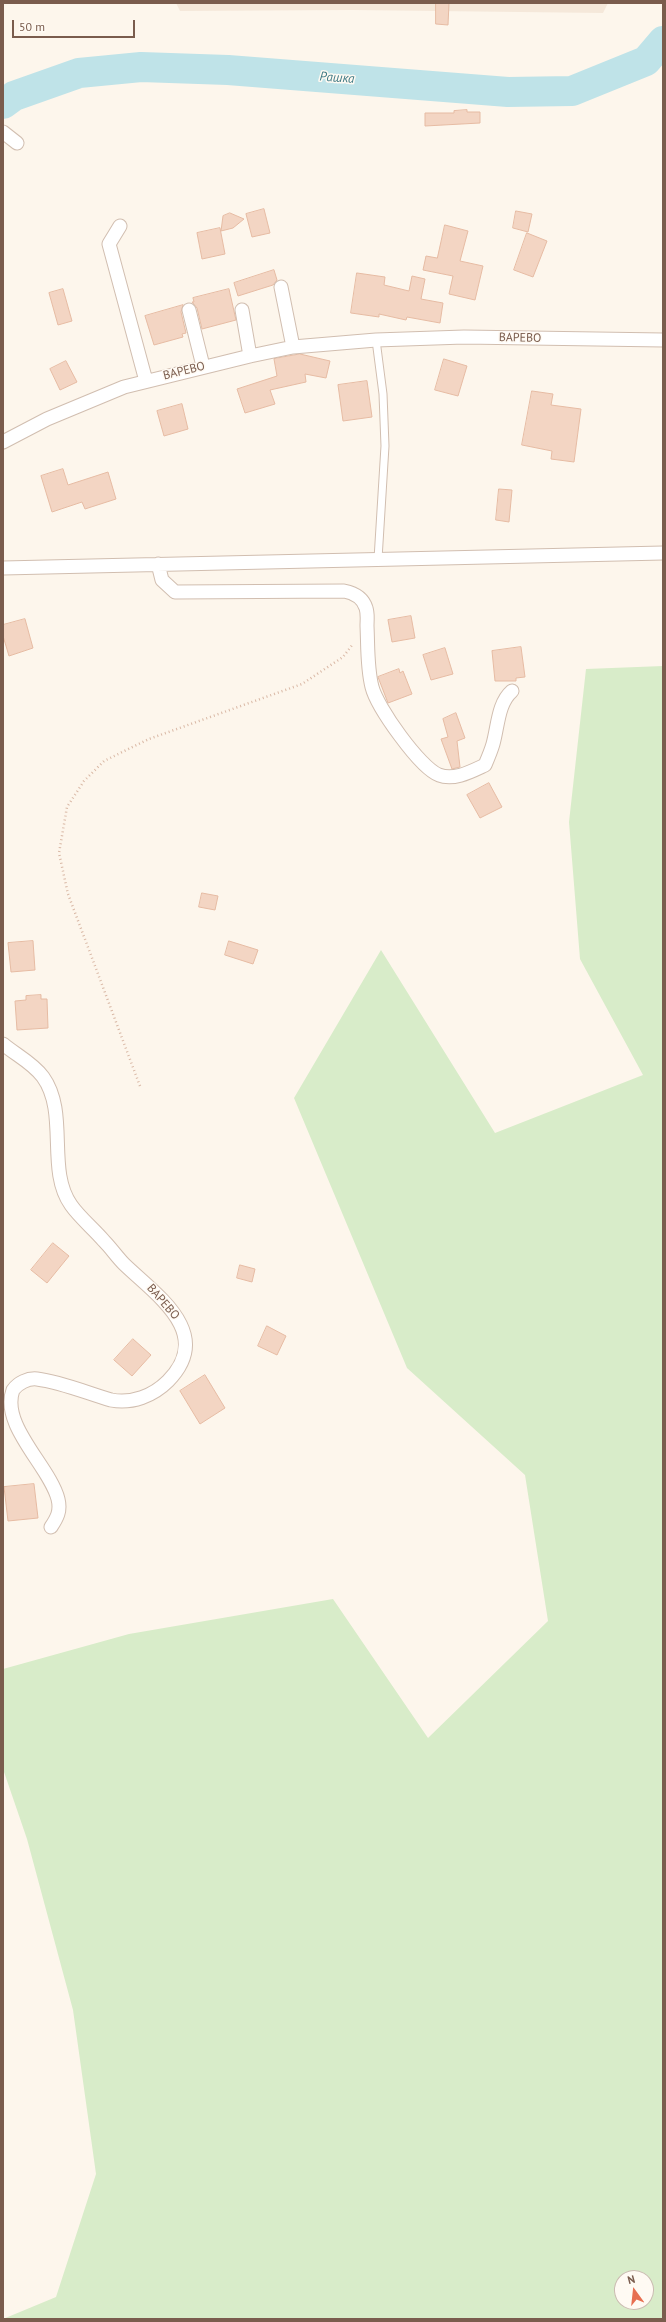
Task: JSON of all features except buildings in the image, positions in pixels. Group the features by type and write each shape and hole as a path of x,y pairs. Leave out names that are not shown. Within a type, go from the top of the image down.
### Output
{"street":[{"path":"3,132 17,143"},
{"path":"120,226 109,244 146,381"},
{"path":"281,287 293,347"},
{"path":"189,310 204,366"},
{"path":"242,310 250,356"},
{"name":"ВАРЕВО","path":"3,442 90,399 146,381 204,366 293,347 376,340 464,337 663,340"},
{"path":"3,568 663,553"},
{"path":"158,564 162,580 175,592 349,592 363,602 368,614 367,624 370,674 376,699 399,734 431,771 440,776 453,777 472,771 485,764 493,744 498,717 506,696 512,691"},
{"name":"ВАРЕВО","path":"3,1044 36,1069 48,1086 56,1121 62,1181 71,1205 124,1264 177,1315 185,1340 184,1353 174,1375 161,1389 135,1400 122,1402 111,1400 36,1379 20,1383 10,1394 7,1408 12,1429 22,1446 47,1475 58,1499 60,1511 51,1527"}],"lane":[{"path":"376,340 383,394 385,446 378,559"}],"path":[{"path":"140,1086 68,894 59,853 67,807 84,781 104,761 149,739 302,684 343,657 367,624"}],"shaded area":[{"path":"176,3 608,3 603,13 352,10 180,11"}],"green space":[{"path":"663,666 663,2319 3,2319 56,2297 96,2174 73,2010 27,1839 3,1769 3,1669 129,1634 333,1599 428,1738 548,1621 525,1475 407,1368 294,1098 381,950 495,1133 643,1075 580,959 569,822 586,669"}],"waterway":[{"name":"Рашка","path":"3,104 14,96 79,73 141,67 228,70 508,92 572,91 646,61 663,41"}]}
